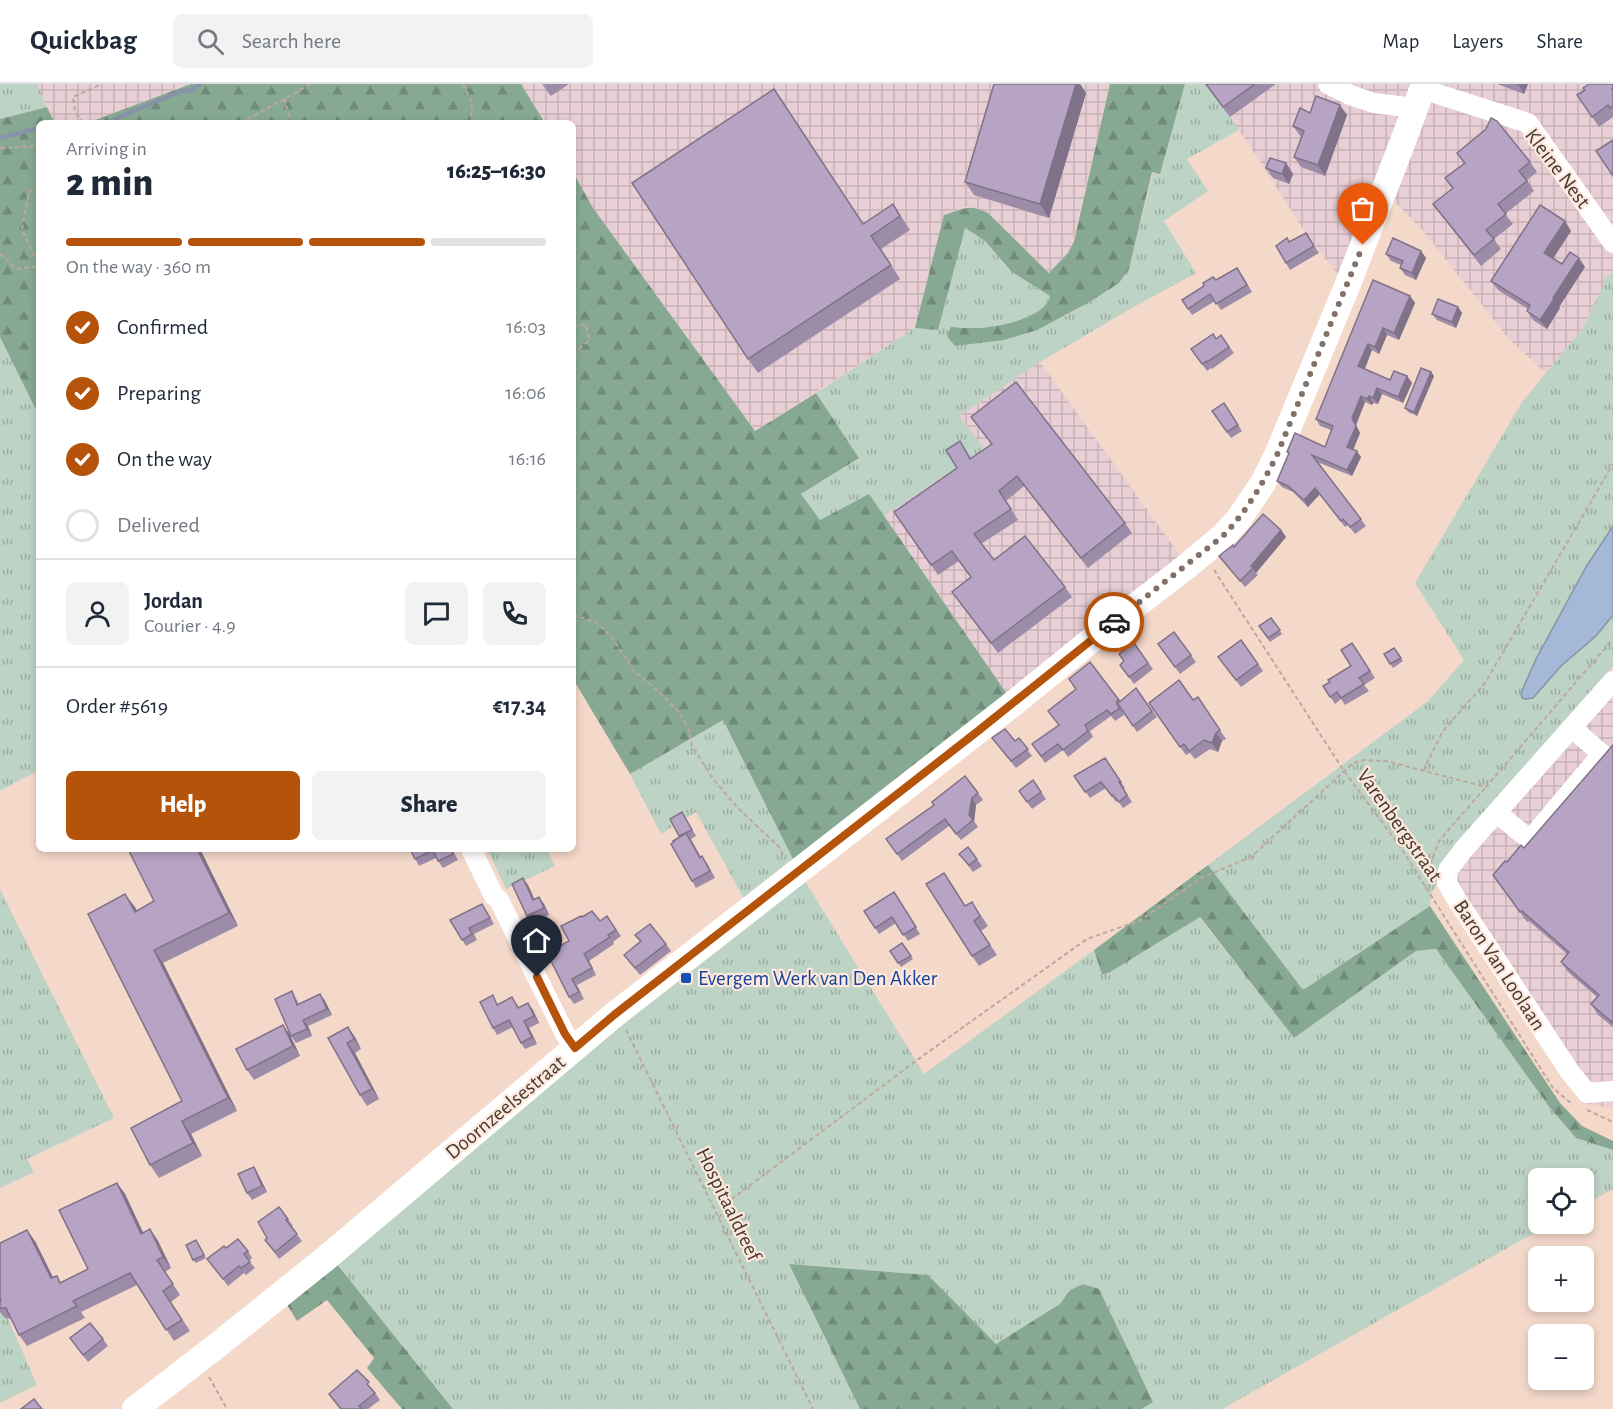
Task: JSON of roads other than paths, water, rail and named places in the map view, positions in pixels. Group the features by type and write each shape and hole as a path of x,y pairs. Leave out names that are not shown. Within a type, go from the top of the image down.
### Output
{"main road":[{"name":"Doornzeelsestraat","path":"135,1409 380,1214 614,1015 1223,536 1238,520 1263,483 1277,455 1348,284 1420,94"}],"street":[{"name":"Kleine Nest","path":"1328,84 1374,103 1420,94 1528,123 1613,243"},
{"name":"Baron Van Loolaan","path":"1613,681 1464,849 1448,870 1447,883 1570,1072 1587,1093 1613,1091"},
{"path":"1497,813 1530,840 1608,748 1572,728"},
{"path":"472,852 494,896 499,900 565,1034 575,1048"}],"water":[{"path":"1613,526 1613,615 1596,636 1561,666 1533,698 1522,698 1521,693 1536,659 1586,567"}],"waterway":[{"path":"114,120 181,91 191,91 200,84"},
{"path":"0,138 36,129"}],"place":[{"name":"Evergem Werk van Den Akker","path":"686,978"}]}
